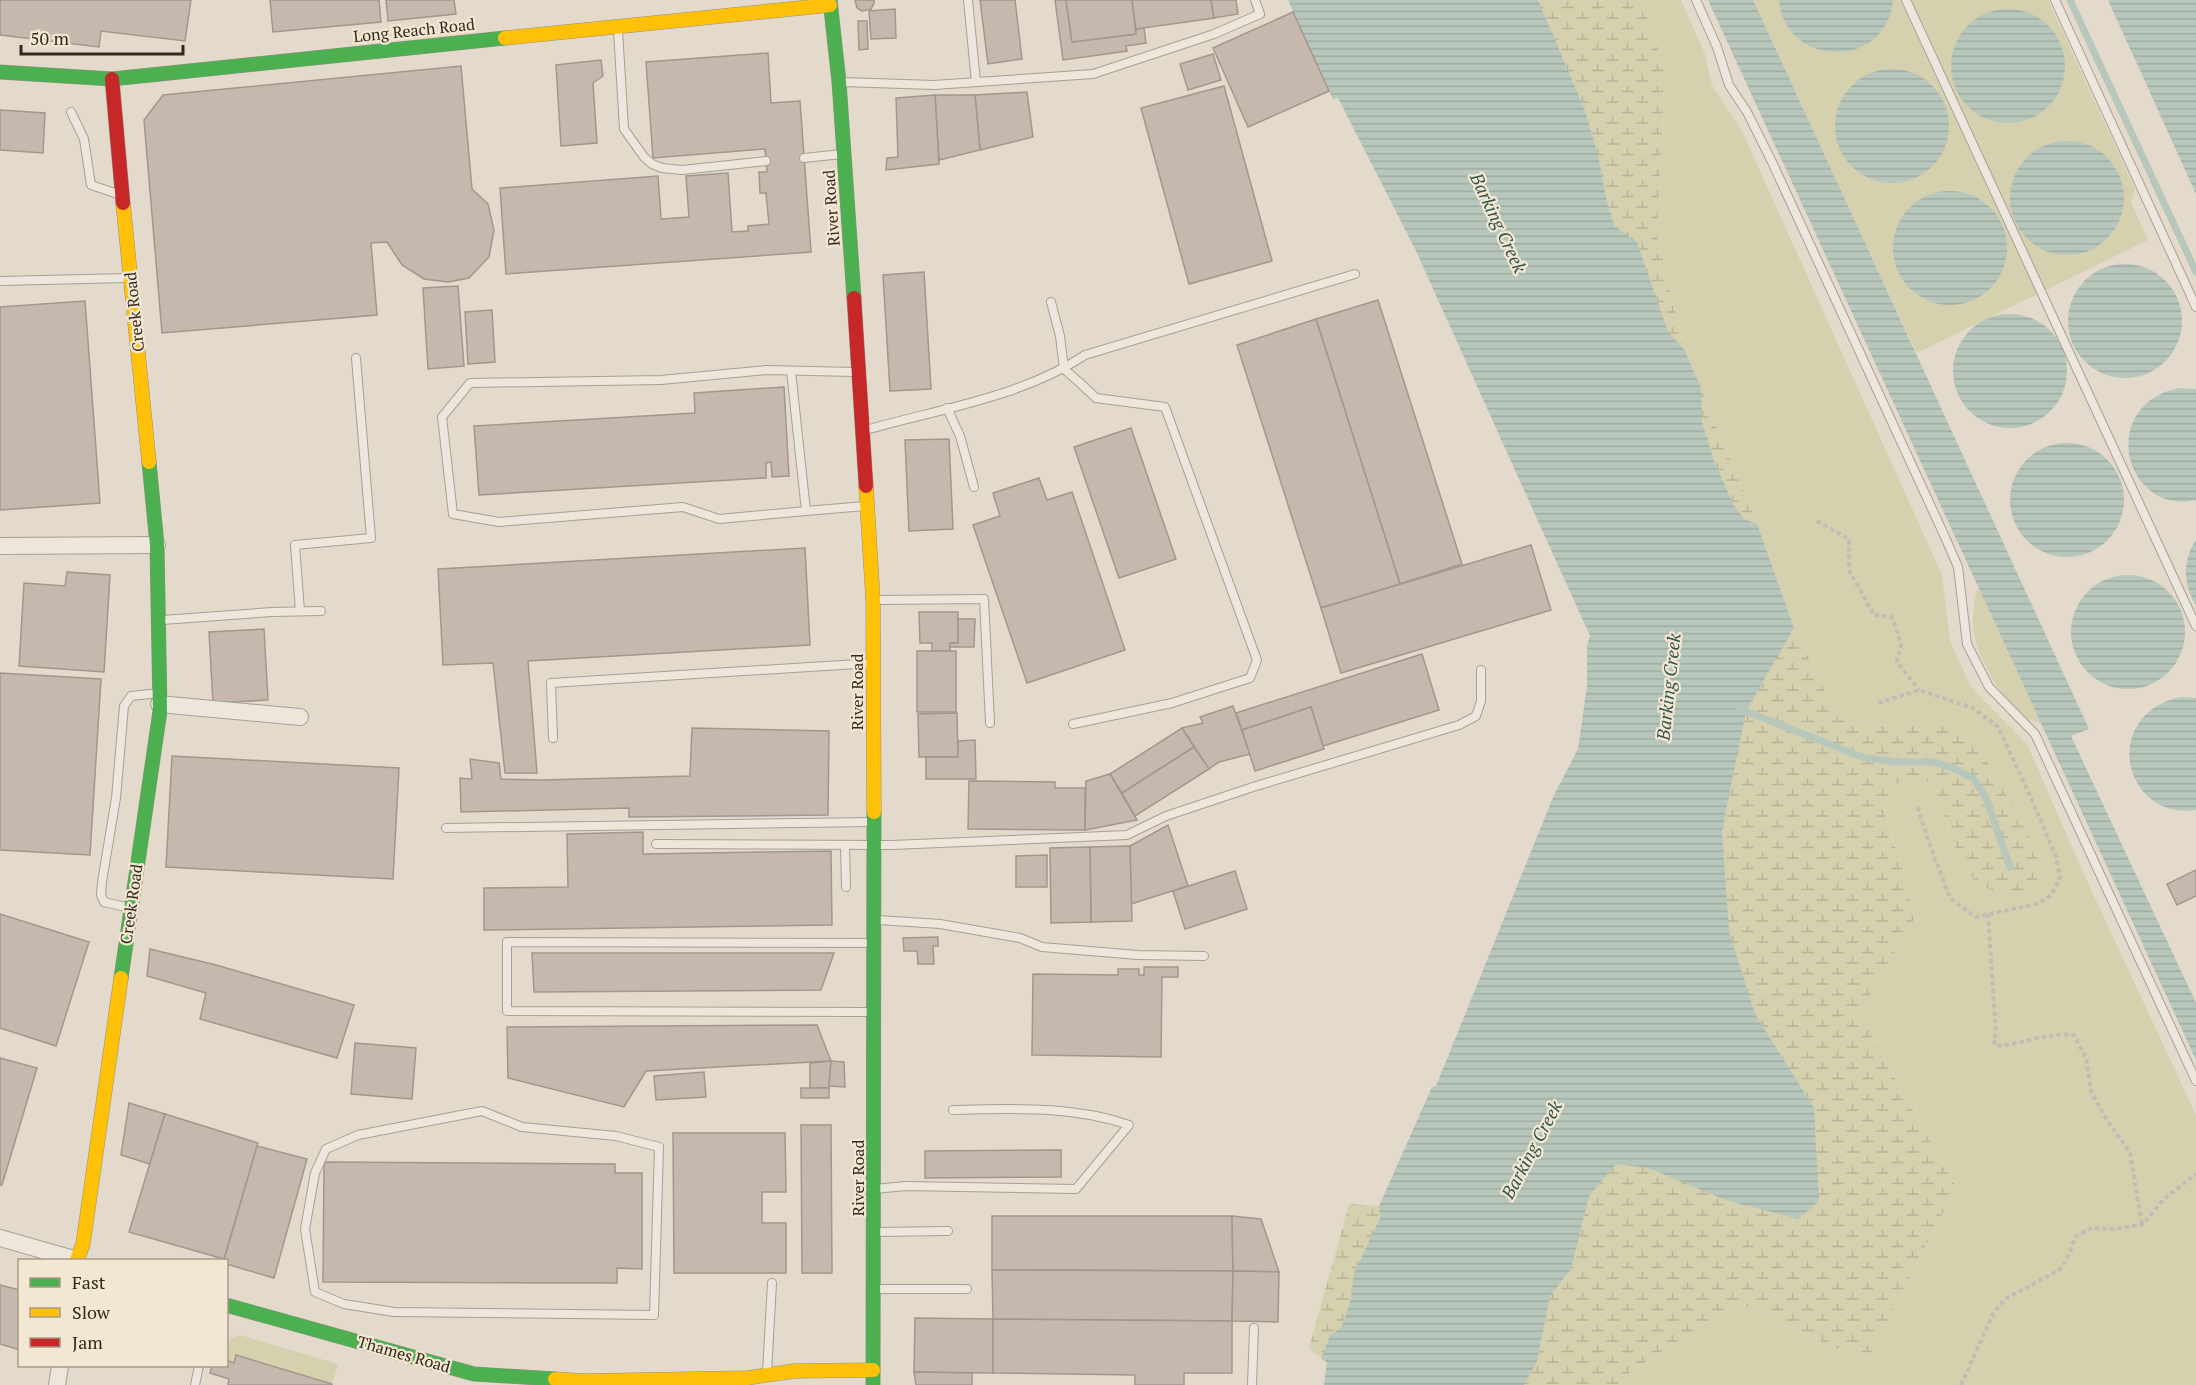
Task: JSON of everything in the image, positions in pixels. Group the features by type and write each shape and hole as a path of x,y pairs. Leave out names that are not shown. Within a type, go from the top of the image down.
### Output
{"street":[{"name":"Long Reach Road","path":"0,72 112,79 830,3"},
{"name":"River Road","path":"830,3 859,372 873,600 873,1385"},
{"name":"Creek Road","path":"77,1259 83,1244 159,698 157,545 112,79"},
{"path":"0,546 157,545"},
{"path":"159,698 300,717"},
{"path":"0,1238 74,1259"},
{"name":"Thames Road","path":"228,1306 474,1374 555,1382 747,1378"},
{"path":"57,1385 60,1367"},
{"path":"747,1378 765,1380 794,1371 873,1370"}],"lane":[{"path":"968,0 976,82"},
{"path":"838,82 934,85 1093,74 1214,34 1260,14 1255,0"},
{"path":"1696,0 1717,47 1729,85 1747,112 1772,162 1958,567 1967,644 1989,687 2035,734 2196,1081"},
{"path":"1906,0 2196,626"},
{"path":"2055,0 2196,307"},
{"path":"617,27 624,129 644,158 652,165 682,170 766,162"},
{"path":"71,112 84,139 91,184 122,195"},
{"path":"804,158 843,153"},
{"path":"863,431 1011,391 1064,369 1085,355 1355,274"},
{"path":"0,281 131,278"},
{"path":"1051,302 1060,336 1064,369 1096,398 1165,407 1257,660 1250,678 1172,703 1072,724"},
{"path":"300,611 295,545 371,538 356,358"},
{"path":"791,371 806,511"},
{"path":"859,372 731,372 661,380 470,383 442,417 453,514 499,522 683,507 719,519 868,506"},
{"path":"947,408 960,436 974,487"},
{"path":"873,600 984,599 990,723"},
{"path":"158,621 321,611"},
{"path":"553,738 551,683 873,663"},
{"path":"656,844 874,845 1127,835 1166,816 1253,787 1459,725 1476,716 1481,701 1481,670"},
{"path":"130,908 104,902 101,895 116,798 124,706 131,696 159,698"},
{"path":"446,828 873,822"},
{"path":"845,845 846,887"},
{"path":"874,920 940,924 1020,938 1042,948 1138,955 1204,956"},
{"path":"874,943 507,942 507,1011 874,1012"},
{"path":"874,1189 905,1186 1076,1189 1128,1125 1110,1118 1039,1108 953,1110"},
{"path":"482,1111 522,1127 616,1136 659,1146 654,1315 394,1312 345,1304 315,1292 304,1228 315,1173 326,1149 358,1135 482,1111"},
{"path":"874,1232 948,1231"},
{"path":"765,1380 772,1283"},
{"path":"873,1289 967,1289"},
{"path":"1252,1385 1254,1328"},
{"path":"195,1385 199,1367"}],"path":[{"path":"1817,521 1850,539 1849,570 1874,615 1892,617 1901,644 1897,662 1919,690 1973,708 1998,728 2056,857 2060,877 2055,889 2049,897 2036,904 1976,917 1950,898 1917,805"},
{"path":"1878,703 1919,690"},
{"path":"1988,914 1995,1046 2017,1044 2062,1034 2074,1035 2086,1058 2091,1092 2130,1153 2142,1225"},
{"path":"1961,1385 1994,1312 2005,1299 2059,1270 2067,1259 2076,1236 2092,1227 2114,1229 2142,1225 2164,1199 2196,1174"}],"green space":[{"path":"1459,0 1641,0 1665,69 1657,234 1684,349 1757,524 1794,628 1838,717 1878,726 1936,723 1977,744 2020,819 2038,858 2038,876 2034,889 2022,896 1995,892 1975,882 1955,847 1933,781 1891,784 1884,812 1904,873 1914,919 1859,1014 1956,1187 1866,1362 1737,1302 1629,1373 1619,1385 1460,1385 1562,1171 1695,1093"},
{"path":"1641,0 1681,0 1705,54 1712,85 1742,131 1942,575 1950,641 1971,687 2027,744 2087,881 2196,1115 2196,1385 1619,1385 1629,1373 1737,1302 1866,1362 1956,1187 1859,1014 1914,919 1904,873 1884,812 1891,784 1933,781 1955,847 1975,882 1995,892 2010,896 2034,889 2038,876 2038,858 1977,744 1936,723 1878,726 1838,717 1794,628 1757,524 1684,349 1657,234 1665,69"},
{"path":"1753,0 2048,0 2135,189 2131,203 2148,240 1917,353 1833,178"},
{"path":"1978,587 2041,723 2027,719 2010,704 1995,683 1983,660 1973,625"},
{"path":"1349,1204 1379,1206 1380,1218 1354,1273 1358,1307 1324,1385 1327,1362 1309,1348"},
{"path":"240,1335 338,1364 332,1384 237,1355 234,1363 228,1360 228,1342"}],"water":[{"name":"Barking Creek","path":"1288,0 1538,0 1584,108 1615,227 1637,242 1668,332 1684,349 1701,388 1702,422 1713,458 1733,504 1744,519 1757,524 1794,628 1746,711 1722,831 1729,932 1755,1014 1814,1108 1819,1201 1798,1219 1726,1200 1648,1168 1616,1164 1589,1196 1571,1269 1550,1296 1537,1361 1524,1385 1324,1385 1327,1362 1321,1359 1330,1335 1341,1328 1350,1303 1354,1273 1380,1218 1379,1206 1432,1087 1436,1086 1554,795 1578,749 1587,686 1587,645 1590,636 1416,251 1338,98 1333,99"},
{"path":"1708,0 1753,0 2089,729 2071,736 2196,1003 2196,1060"},
{"path":"1779,0 1893,0 1887,23 1874,39 1856,49 1836,52 1816,49 1798,39 1785,23"},
{"path":"2108,0 2196,0 2196,194"},
{"path":"2008,9 2030,13 2048,26 2061,44 2065,66 2061,88 2048,106 2030,119 2008,123 1986,119 1968,106 1955,88 1951,66 1955,44 1968,26 1986,13"},
{"path":"1892,69 1914,73 1932,86 1945,104 1949,126 1945,148 1932,166 1914,179 1892,183 1870,179 1852,166 1839,148 1835,126 1839,104 1852,86 1870,73"},
{"path":"2067,141 2089,145 2107,158 2120,176 2124,198 2120,220 2107,238 2089,251 2067,255 2045,251 2027,238 2014,220 2010,198 2014,176 2027,158 2045,145"},
{"path":"1950,191 1972,195 1990,208 2003,226 2007,248 2003,270 1990,288 1972,301 1950,305 1928,301 1910,288 1897,270 1893,248 1897,226 1910,208 1928,195"},
{"path":"2125,264 2147,268 2165,281 2178,299 2182,321 2178,343 2165,361 2147,374 2125,378 2103,374 2085,361 2072,343 2068,321 2072,299 2085,281 2103,268"},
{"path":"2010,314 2032,318 2050,331 2063,349 2067,371 2063,393 2050,411 2032,424 2010,428 1988,424 1970,411 1957,393 1953,371 1957,349 1970,331 1988,318"},
{"path":"2179,388 2196,389 2196,500 2172,501 2152,492 2138,477 2130,457 2129,436 2136,415 2153,399"},
{"path":"2067,443 2089,447 2107,460 2120,478 2124,500 2120,522 2107,540 2089,553 2067,557 2045,553 2027,540 2014,522 2010,500 2014,478 2027,460 2045,447"},
{"path":"2196,540 2196,605 2187,581 2186,564"},
{"path":"2128,575 2150,579 2168,592 2181,610 2185,632 2181,654 2168,672 2150,685 2128,689 2106,685 2088,672 2075,654 2071,632 2075,610 2088,592 2106,579"},
{"path":"2181,697 2196,698 2196,810 2171,809 2151,799 2138,784 2130,764 2130,743 2138,723 2155,707"}],"building":[{"path":"0,0 191,0 185,41 101,31 99,47 0,35"},
{"path":"270,0 379,0 381,22 273,32"},
{"path":"386,0 454,0 456,14 388,21"},
{"path":"855,0 874,0 874,3 871,9 862,11 857,8"},
{"path":"980,0 1015,0 1022,59 988,64"},
{"path":"1055,0 1066,0 1072,42 1136,34 1136,29 1144,28 1146,43 1126,46 1127,51 1063,60"},
{"path":"1066,0 1132,0 1136,34 1072,42"},
{"path":"1132,0 1211,0 1214,18 1136,29"},
{"path":"1211,0 1236,0 1238,14 1214,18"},
{"path":"895,9 896,38 871,39 869,11"},
{"path":"1293,12 1329,91 1248,127 1213,48"},
{"path":"858,21 867,21 868,49 859,50"},
{"path":"768,53 771,103 800,101 811,252 506,274 500,188 658,176 661,219 689,217 686,176 728,173 732,232 748,231 748,226 769,224 766,193 760,193 759,172 767,172 765,149 653,158 646,62"},
{"path":"1213,54 1221,80 1188,90 1180,64"},
{"path":"601,60 603,76 593,83 597,143 561,146 556,65"},
{"path":"461,66 472,189 488,204 494,230 489,257 469,278 448,282 424,279 402,265 387,242 371,243 377,315 162,333 144,120 163,95"},
{"path":"1224,86 1272,261 1189,284 1141,108"},
{"path":"1027,92 1033,137 980,150 975,95"},
{"path":"935,95 975,95 980,150 939,160"},
{"path":"935,95 939,164 886,170 887,158 898,157 896,98"},
{"path":"0,110 45,113 43,153 0,150"},
{"path":"924,272 931,389 890,391 883,275"},
{"path":"458,286 464,366 428,369 423,288"},
{"path":"1378,300 1462,564 1400,584 1316,319"},
{"path":"85,301 100,503 0,510 0,307"},
{"path":"492,310 495,362 468,364 465,312"},
{"path":"1316,319 1400,584 1321,608 1237,345"},
{"path":"784,387 789,476 772,477 771,462 766,463 766,478 479,495 474,426 695,413 694,393"},
{"path":"1131,428 1176,559 1119,578 1074,447"},
{"path":"949,439 953,529 909,531 905,440"},
{"path":"1039,478 1047,500 1072,492 1125,650 1027,683 973,525 1000,516 993,493"},
{"path":"1531,545 1551,610 1341,673 1321,608"},
{"path":"805,548 810,645 528,661 537,773 505,773 493,663 443,665 438,569"},
{"path":"67,572 110,575 104,672 19,666 24,583 65,586"},
{"path":"919,612 958,612 958,643 950,643 950,651 932,651 932,643 920,643"},
{"path":"958,619 975,619 974,647 950,647 950,643 958,643"},
{"path":"264,629 268,700 213,703 209,632"},
{"path":"917,651 956,651 956,712 917,712"},
{"path":"1422,654 1439,710 1323,746 1311,707 1242,730 1236,713"},
{"path":"0,673 101,679 90,855 0,850"},
{"path":"1233,706 1250,754 1219,762 1209,769 1182,728 1203,723 1200,717"},
{"path":"1311,707 1324,749 1255,771 1242,730"},
{"path":"957,713 958,757 919,757 918,714"},
{"path":"692,728 829,731 828,815 629,817 629,808 461,812 460,778 472,779 470,759 499,763 501,779 690,776"},
{"path":"1182,728 1194,747 1122,793 1110,774"},
{"path":"975,740 976,779 926,779 926,757 958,757 958,741"},
{"path":"1194,747 1209,769 1135,816 1122,793"},
{"path":"172,756 399,768 393,879 166,867"},
{"path":"1110,774 1137,820 1085,830 1086,781"},
{"path":"969,781 1055,782 1055,788 1085,788 1085,830 968,829"},
{"path":"1168,825 1188,886 1131,904 1130,846"},
{"path":"643,832 643,854 831,851 832,925 484,930 484,888 568,887 567,834"},
{"path":"1130,846 1132,921 1091,922 1090,847"},
{"path":"1090,847 1091,922 1051,923 1050,848"},
{"path":"1047,855 1047,887 1016,887 1016,856"},
{"path":"2196,870 2196,896 2177,905 2167,884"},
{"path":"1235,871 1247,909 1185,929 1173,891"},
{"path":"0,914 89,942 56,1046 0,1028"},
{"path":"938,937 938,946 933,946 934,964 918,964 917,951 904,951 903,938"},
{"path":"150,949 216,965 354,1005 337,1058 200,1019 206,993 147,976"},
{"path":"532,953 834,953 821,990 534,992"},
{"path":"1144,967 1178,967 1178,977 1162,977 1161,1057 1032,1055 1033,974 1118,975 1118,969 1139,969 1139,975 1144,975"},
{"path":"817,1025 831,1061 646,1071 624,1107 508,1078 507,1027"},
{"path":"355,1043 416,1048 412,1099 351,1094"},
{"path":"0,1058 37,1068 2,1185 0,1185"},
{"path":"831,1061 829,1088 810,1088 810,1063"},
{"path":"831,1061 844,1062 845,1087 829,1086"},
{"path":"704,1072 706,1097 656,1100 654,1076"},
{"path":"801,1088 829,1088 829,1098 801,1098"},
{"path":"129,1103 165,1114 150,1164 121,1155"},
{"path":"165,1114 258,1143 224,1259 129,1232"},
{"path":"801,1125 831,1125 832,1273 802,1273"},
{"path":"673,1133 785,1133 786,1192 762,1192 762,1223 786,1223 786,1273 674,1273"},
{"path":"257,1146 307,1159 274,1278 228,1265 228,1259 224,1259"},
{"path":"1061,1150 1061,1177 925,1178 925,1151"},
{"path":"324,1162 615,1164 615,1173 642,1173 642,1269 617,1268 617,1283 323,1282"},
{"path":"992,1216 1232,1216 1233,1271 992,1270"},
{"path":"1232,1216 1261,1219 1279,1272 1233,1271"},
{"path":"992,1270 1233,1271 1232,1321 993,1319"},
{"path":"1233,1271 1279,1272 1278,1322 1232,1321"},
{"path":"0,1285 18,1290 18,1349 0,1344"},
{"path":"915,1318 993,1319 993,1373 914,1372"},
{"path":"993,1319 1232,1321 1232,1373 1184,1373 1184,1385 1135,1385 1135,1375 993,1373"},
{"path":"236,1355 332,1385 228,1385 229,1379 210,1373 212,1367 228,1367 228,1361 234,1363"},
{"path":"914,1372 972,1373 972,1385 916,1385"}],"waterway":[{"path":"2070,0 2196,272"},
{"path":"1740,709 1862,757 1896,762 1932,762 1951,767 1973,778 1986,798 2010,867"}],"traffic: fast":[{"path":"830,0 839,82 854,298"},
{"path":"0,72 112,79 505,38"},
{"path":"121,978 160,711 157,545 149,462"},
{"path":"873,1385 874,812"},
{"path":"228,1306 474,1374 555,1379"}],"traffic: slow":[{"path":"505,38 830,5"},
{"path":"123,203 149,462"},
{"path":"866,486 873,600 874,812"},
{"path":"77,1259 83,1244 121,978"},
{"path":"555,1379 583,1381 747,1378 794,1371 873,1370"}],"traffic: jam":[{"path":"112,79 123,203"},
{"path":"854,298 866,486"}]}
